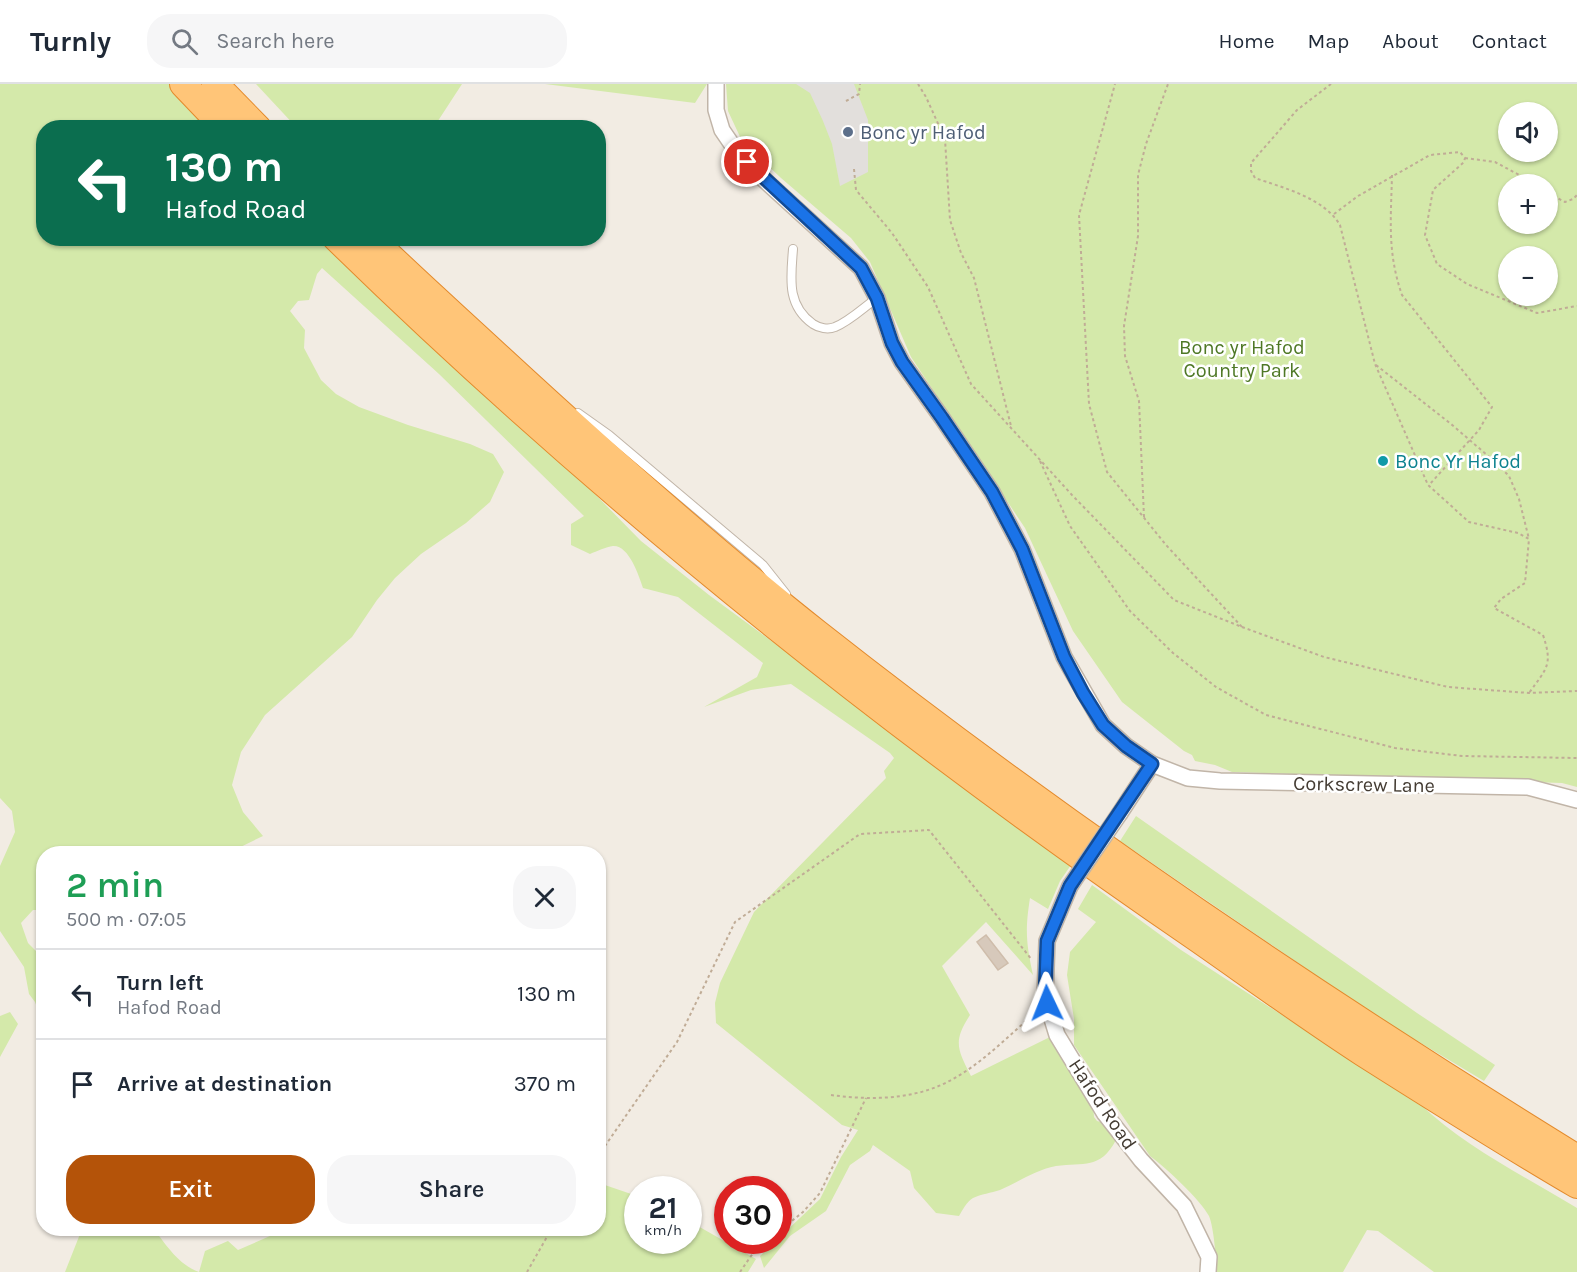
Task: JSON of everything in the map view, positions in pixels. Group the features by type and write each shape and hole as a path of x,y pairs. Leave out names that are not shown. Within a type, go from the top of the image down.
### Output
{"highway":[{"path":"183,84 217,120"},
{"path":"215,84 250,120"},
{"path":"344,246 394,295 605,486 777,629 955,767 1137,897 1361,1052 1577,1185"},
{"path":"379,246 673,514 818,633 1074,825 1300,981 1577,1158"}],"street":[{"path":"716,84 716,110 722,130 735,149 759,175 861,268 877,298 892,343 902,362 992,492 1022,549 1064,657 1083,693 1103,725 1126,746 1152,764"},
{"name":"Corkscrew Lane","path":"1152,764 1188,778 1220,781 1528,788 1577,800"},
{"name":"Hafod Road","path":"1152,764 1070,886 1047,941 1045,996 1057,1035 1105,1114 1141,1160 1184,1206 1209,1257 1208,1272"}],"lane":[{"path":"793,249 790,286 794,302 806,319 817,327 834,328 877,298"},
{"path":"499,357 554,396"},
{"path":"572,409 609,435 763,565 818,633"}],"path":[{"path":"846,101 859,94 860,84"},
{"path":"918,84 945,139 950,220 961,253 974,278 1012,429"},
{"path":"1115,84 1079,215 1089,404 1107,472 1166,545 1242,627"},
{"path":"1144,519 1139,401 1125,356 1124,326 1138,236 1138,175 1146,144 1168,84"},
{"path":"1331,84 1298,110 1251,163 1251,171 1255,178 1311,200 1334,214 1341,225 1375,364 1428,485 1469,522 1518,533 1529,539"},
{"path":"1334,214 1392,175 1430,155 1460,152 1465,158 1495,162 1517,174"},
{"path":"1465,158 1464,162 1433,190 1425,235 1437,264 1467,284 1537,313 1577,306"},
{"path":"854,169 856,190 892,233 928,287 971,384 1174,600 1324,657 1448,687 1529,693 1577,691"},
{"path":"1392,175 1390,237 1394,273 1402,295 1492,407 1479,430 1428,485"},
{"path":"1558,198 1565,202 1574,199 1577,195"},
{"path":"1375,364 1470,440 1509,476 1520,499 1529,539 1525,583 1501,599 1494,608 1543,635 1550,657 1529,693"},
{"path":"1038,457 1070,526 1130,611 1173,653 1216,687 1266,715 1395,748 1462,756 1577,759"},
{"path":"606,1144 677,1042 735,922 860,834 928,830 1046,978"},
{"path":"831,1095 866,1098 907,1096 941,1085 979,1062 1047,1003"},
{"path":"792,1221 820,1193 866,1098"},
{"path":"527,1272 547,1236"},
{"path":"740,1272 754,1254"}],"green space":[{"path":"0,84 171,84 207,120 36,120 36,246 330,246 589,488 641,541 943,771 1073,862 1060,881 1048,909 1030,898 1027,936 1033,975 986,922 942,966 970,1015 961,1032 959,1045 971,1076 1050,1037 1068,1068 1093,1102 1094,1117 1097,1121 1104,1123 1116,1140 1104,1156 1090,1163 1048,1168 1000,1190 973,1198 959,1216 936,1213 914,1188 910,1171 873,1145 870,1151 850,1165 826,1211 792,1235 792,1226 820,1199 841,1157 858,1130 842,1125 716,1023 715,1003 720,983 754,912 886,778 884,771 894,758 791,684 751,690 704,707 757,677 763,663 678,597 643,588 624,550 613,546 590,554 571,545 571,524 584,516 439,374 322,268 317,274 309,300 298,301 290,311 305,330 304,348 321,380 336,394 359,407 470,444 493,454 504,472 490,502 466,523 421,554 395,578 352,637 265,715 241,752 232,785 243,812 263,836 242,846 36,846 36,910 33,910 21,923 28,943 36,951 36,1004 29,994 24,967 0,931 0,866 15,832 12,811 0,798"},
{"path":"256,84 462,84 439,120 290,120"},
{"path":"545,84 707,84 695,103"},
{"name":"Bonc yr Hafod Country Park","path":"726,84 1577,84 1577,787 1562,783 1232,772 1215,765 1195,761 1192,755 1122,702 1073,631 1025,528 911,357 870,262 851,238 742,141 728,111"},
{"path":"1136,816 1495,1065 1484,1081 1374,1015 1120,841"},
{"path":"1092,885 1181,950 1420,1104 1437,1120 1475,1147 1577,1208 1577,1272 1434,1272 1378,1231 1367,1230 1343,1272 1217,1272 1211,1221 1205,1209 1191,1193 1150,1156 1074,1045 1074,1019 1067,975 1070,952 1096,922 1078,909"},
{"path":"10,1012 18,1024 0,1057 0,1016"},
{"path":"606,1185 624,1192 624,1254 702,1254 702,1228 714,1235 714,1254 747,1254 756,1259 748,1272 199,1272 205,1251 228,1241 238,1250 270,1236 606,1236"},
{"path":"79,1236 159,1236 179,1260 199,1272 65,1272"},
{"path":"762,1254 775,1254 764,1268 760,1256"}],"shaded area":[{"name":"Bonc yr Hafod","path":"796,84 854,84 868,120 868,172 840,186 832,144 823,121 810,93"}],"building":[{"path":"986,935 1008,963 998,970 977,942"}],"place":[{"name":"Bonc yr Hafod","path":"848,132"},
{"name":"Bonc Yr Hafod","path":"1383,461"}],"route":[{"path":"747,162 861,268 877,298 892,343 902,362 992,492 1022,549 1064,657 1083,693 1103,725 1126,746 1152,764 1070,886 1047,941 1045,996 1047,1003"}]}
